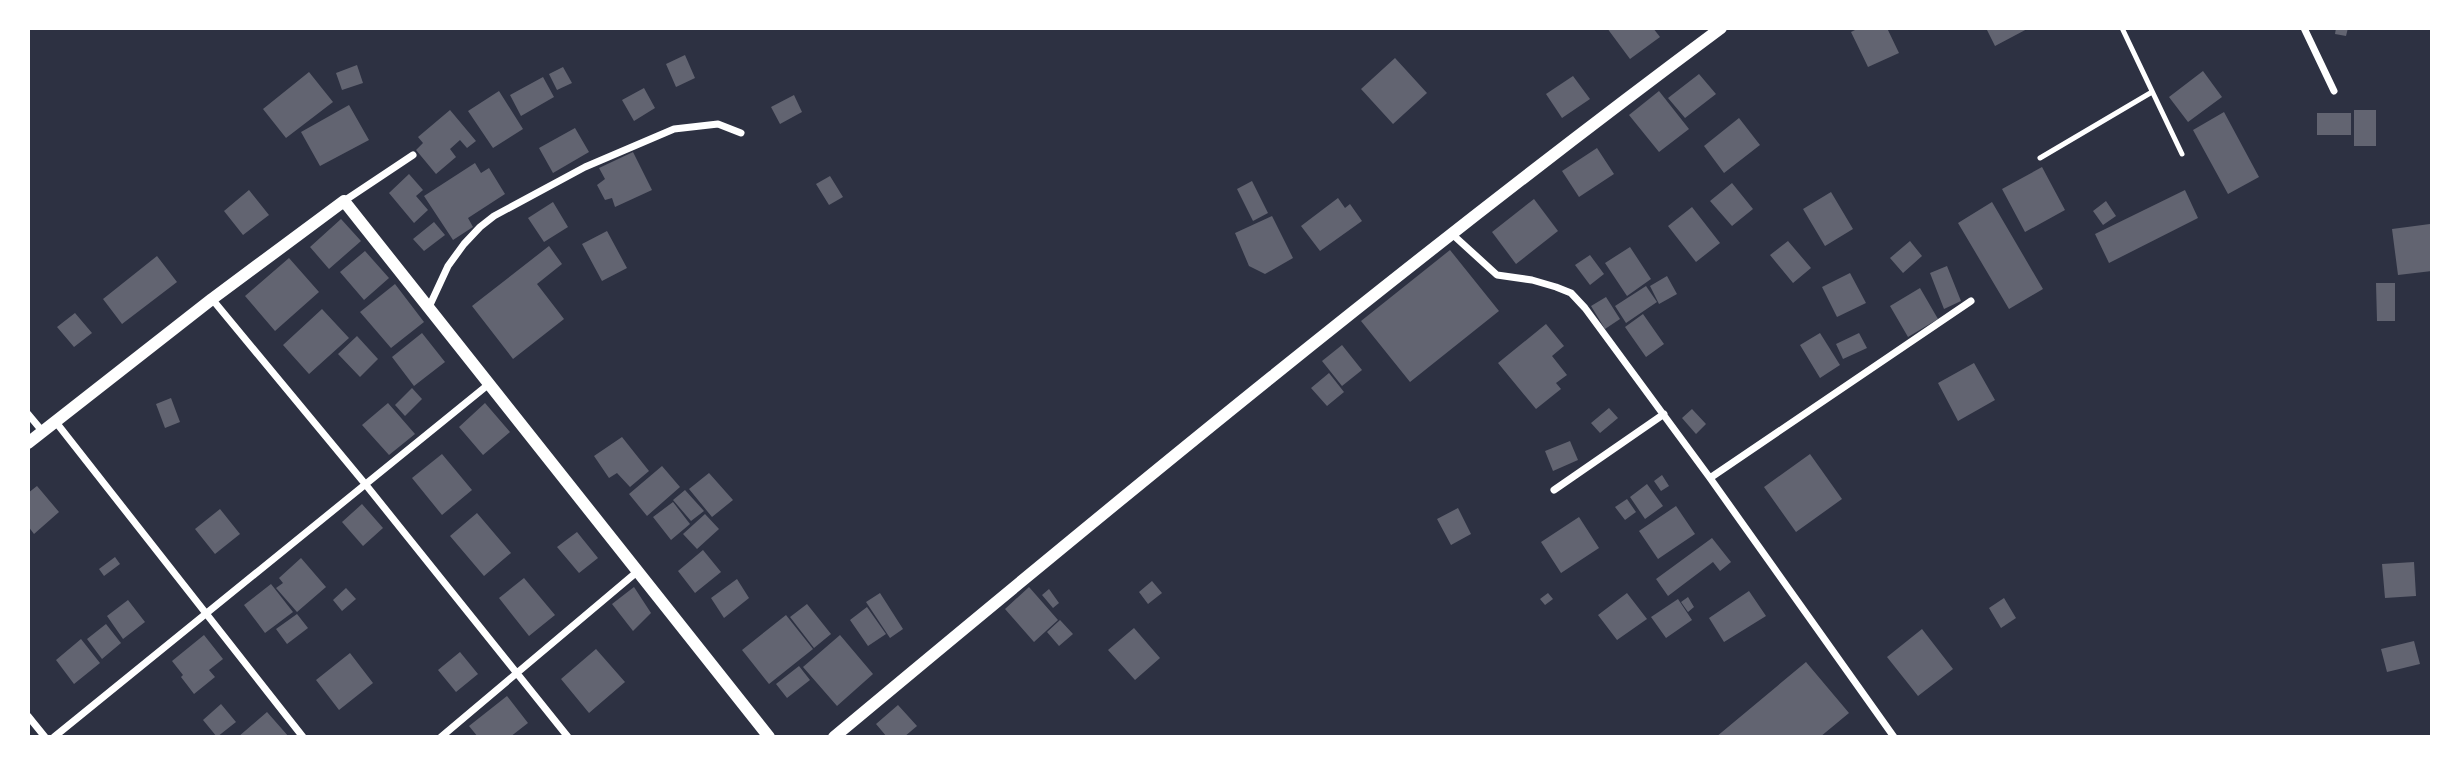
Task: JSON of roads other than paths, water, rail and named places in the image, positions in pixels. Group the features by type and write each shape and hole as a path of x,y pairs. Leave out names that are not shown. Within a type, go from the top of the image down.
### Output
{"street":[{"path":"834,737 1108,508 1452,234 1721,28"},
{"path":"2304,28 2334,91"},
{"path":"429,307 448,266 464,244 494,216 585,167 674,129 718,124 741,133"},
{"path":"28,443 212,299 344,201 412,155"},
{"path":"344,201 769,737"},
{"path":"1452,234 1497,275 1532,280 1571,293 1585,308 1664,414 1894,737"},
{"path":"212,299 366,485 568,737"},
{"path":"1710,478 1971,301"},
{"path":"54,737 489,384"},
{"path":"28,414 43,432"},
{"path":"1554,491 1664,414"},
{"path":"55,421 303,737"},
{"path":"441,737 639,570"},
{"path":"28,716 45,737"}],"lane":[{"path":"2122,28 2182,154"},
{"path":"2040,158 2152,92"}]}
